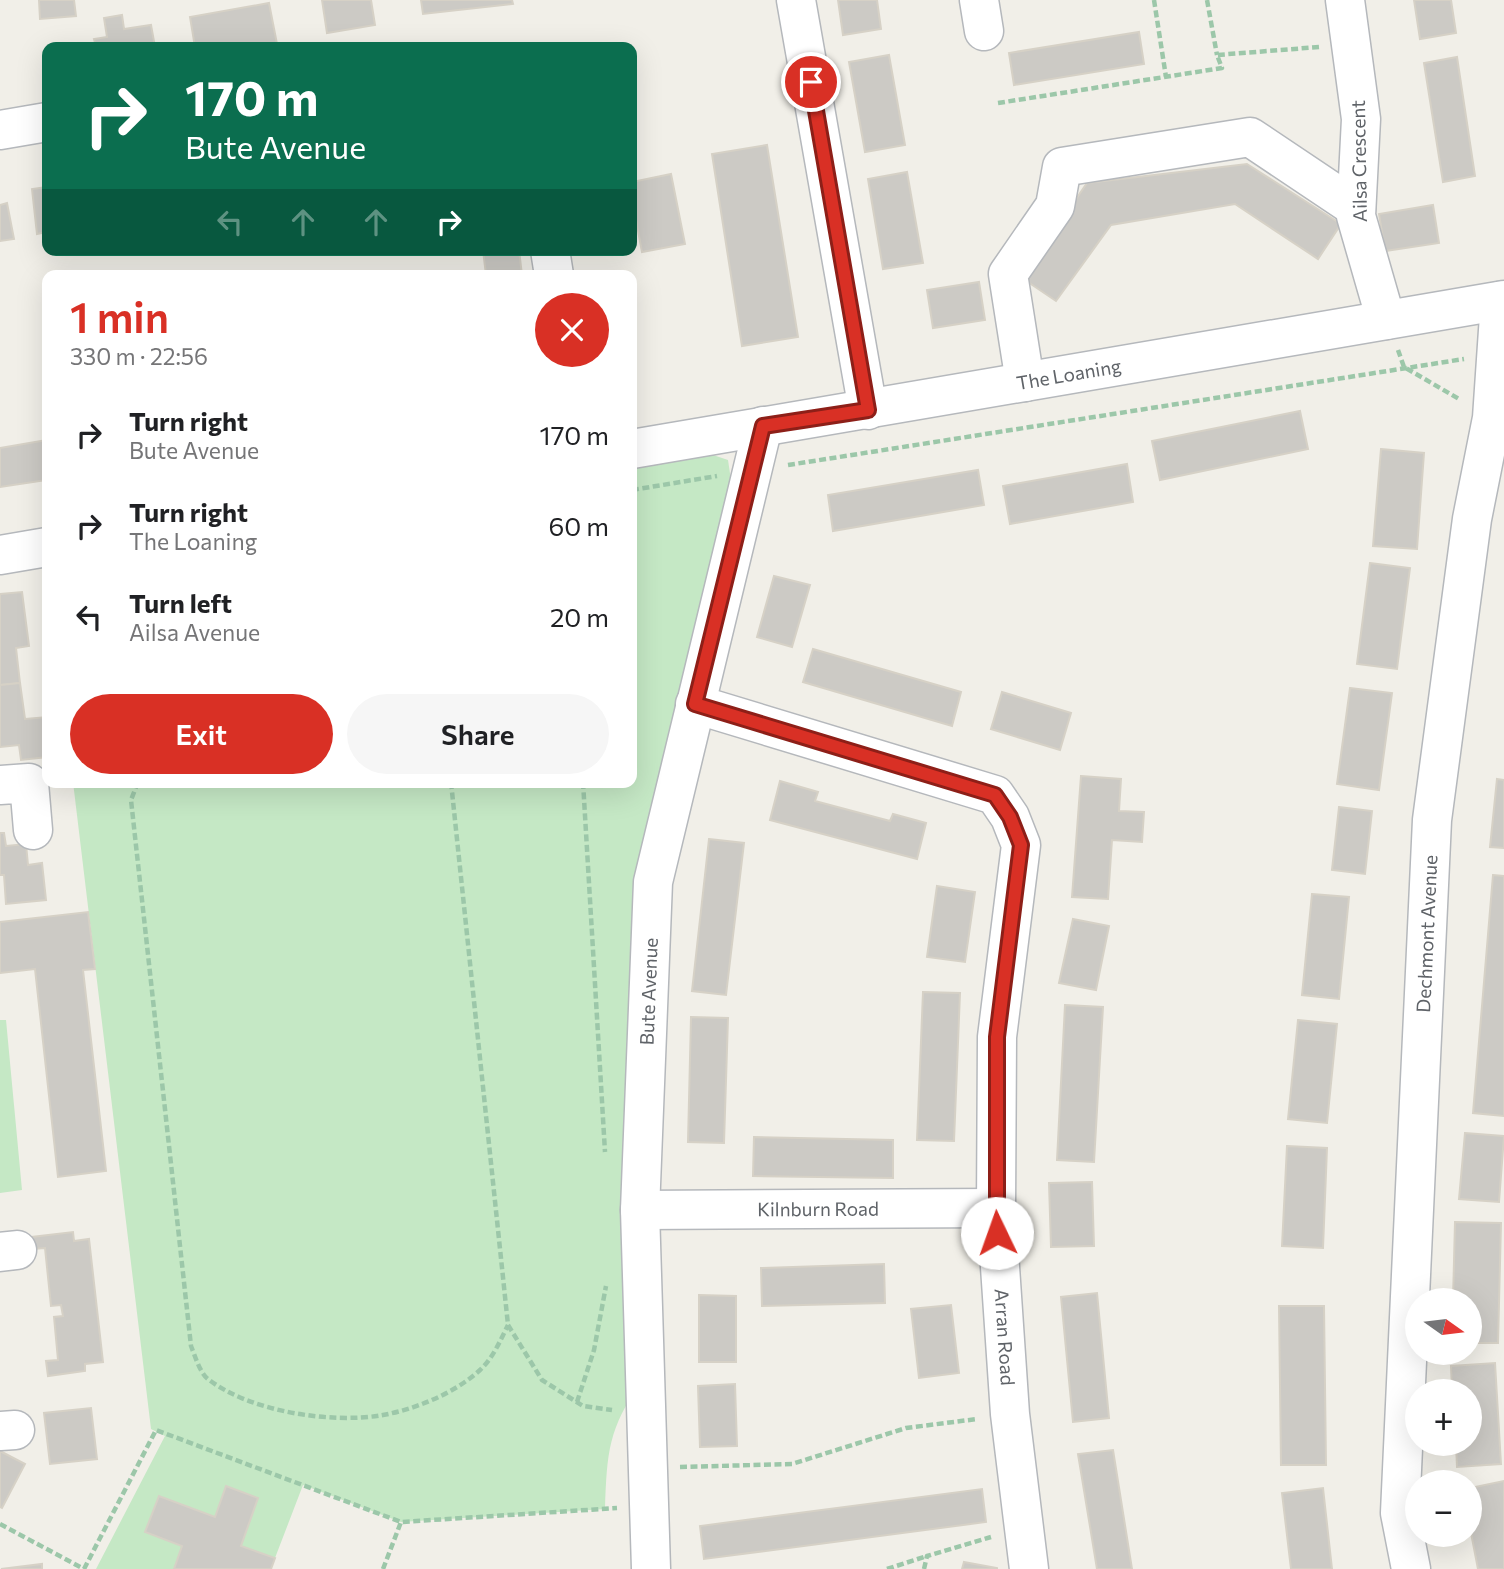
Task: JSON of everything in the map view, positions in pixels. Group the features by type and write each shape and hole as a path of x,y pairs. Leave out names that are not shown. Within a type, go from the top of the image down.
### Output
{"street":[{"path":"796,0 868,410"},
{"name":"Ailsa Crescent","path":"1345,0 1361,119 1356,216 1386,320"},
{"path":"0,130 42,123"},
{"path":"1025,382 1008,274 1055,206 1062,167 1250,137 1356,208"},
{"name":"The Loaning","path":"637,448 1502,300"},
{"name":"Dechmont Avenue","path":"1411,1569 1400,1513 1432,820 1472,519 1492,418 1502,300"},
{"name":"Bute Avenue","path":"652,1569 640,1210 653,882 763,426"},
{"path":"0,555 42,548"},
{"name":"Arran Road","path":"695,704 995,795 1010,817 1021,845 997,1037 996,1208 1010,1414 1029,1569"},
{"path":"0,785 29,783 33,830"},
{"name":"Kilnburn Road","path":"640,1210 996,1208"}],"path":[{"path":"1154,0 1167,77"},
{"path":"998,103 1222,68 1207,0"},
{"path":"1217,55 1351,45"},
{"path":"1386,320 1404,367 1492,418"},
{"path":"637,489 1497,354"},
{"path":"136,788 131,800 191,1346 206,1378 253,1404 322,1417 382,1415 432,1402 480,1371 497,1349 508,1325"},
{"path":"453,788 508,1325 542,1380 577,1402 608,1410 647,1410"},
{"path":"583,788 606,1156"},
{"path":"577,1402 594,1350 606,1273"},
{"path":"648,1463 672,1467 792,1464 906,1428 1010,1414"},
{"path":"0,1524 84,1569 156,1430 401,1521 649,1506"},
{"path":"383,1569 401,1521"},
{"path":"887,1569 1025,1527"},
{"path":"924,1569 927,1556"}],"green space":[{"path":"704,452 728,460 731,480 667,754 642,1381 622,1413 611,1442 605,1509 401,1522 303,1485 275,1558 241,1546 258,1498 226,1487 215,1517 159,1496 145,1532 182,1546 174,1569 96,1569 165,1436 151,1429 74,788 637,788 637,464"},
{"path":"0,1020 6,1020 22,1190 0,1193"}],"building":[{"path":"39,0 74,0 76,16 40,19"},
{"path":"322,0 371,0 375,25 327,33"},
{"path":"421,0 512,0 513,4 423,14"},
{"path":"838,0 877,0 881,29 843,35"},
{"path":"1414,0 1451,0 1456,33 1420,39"},
{"path":"269,3 277,42 194,42 190,17"},
{"path":"122,15 124,29 151,25 154,42 95,42 94,39 107,37 104,18"},
{"path":"1139,32 1144,64 1014,85 1009,53"},
{"path":"889,55 905,145 865,152 849,62"},
{"path":"1457,57 1475,176 1443,182 1424,63"},
{"path":"767,145 798,337 742,346 712,154"},
{"path":"1247,164 1341,224 1318,259 1235,204 1111,225 1056,301 1022,278 1087,183"},
{"path":"907,172 923,263 883,269 868,179"},
{"path":"671,174 685,244 642,252 637,226 637,181"},
{"path":"42,188 42,233 37,234 32,189"},
{"path":"7,203 14,239 0,241 0,205"},
{"path":"1433,205 1439,243 1385,251 1379,214"},
{"path":"484,256 520,256 521,270 485,270"},
{"path":"979,282 985,320 933,328 927,290"},
{"path":"1300,411 1308,449 1160,480 1152,441"},
{"path":"42,441 42,481 0,487 0,448"},
{"path":"1381,449 1424,453 1417,549 1373,546"},
{"path":"1127,464 1133,502 1010,524 1003,486"},
{"path":"978,470 984,505 833,531 828,495"},
{"path":"1370,563 1410,568 1397,669 1357,664"},
{"path":"774,576 810,585 792,647 757,637"},
{"path":"22,592 29,646 16,648 20,683 0,685 0,594"},
{"path":"813,649 961,692 952,726 803,682"},
{"path":"20,683 25,719 42,717 42,758 21,760 19,745 0,747 0,685"},
{"path":"1350,688 1392,693 1379,790 1337,784"},
{"path":"1002,692 1071,713 1060,750 991,729"},
{"path":"1081,776 1121,779 1119,811 1144,812 1142,842 1112,840 1108,899 1072,897"},
{"path":"1497,779 1504,780 1504,848 1490,847"},
{"path":"780,781 818,792 815,801 890,821 893,814 926,823 917,859 770,820"},
{"path":"1339,807 1372,811 1365,874 1332,870"},
{"path":"0,833 4,833 6,846 26,844 28,865 42,863 46,900 6,904 4,875 0,875"},
{"path":"709,839 744,843 726,995 692,991"},
{"path":"1493,875 1504,876 1504,1116 1473,1113"},
{"path":"937,886 975,892 965,962 927,957"},
{"path":"1312,894 1349,897 1339,999 1302,995"},
{"path":"88,912 95,969 83,970 106,1171 58,1177 35,969 0,973 0,922"},
{"path":"1073,919 1109,926 1096,990 1059,983"},
{"path":"923,992 960,993 954,1141 917,1140"},
{"path":"1065,1005 1103,1007 1094,1162 1057,1160"},
{"path":"691,1017 728,1018 724,1143 688,1142"},
{"path":"1298,1020 1337,1024 1327,1123 1288,1119"},
{"path":"1465,1133 1504,1136 1499,1202 1459,1199"},
{"path":"754,1137 893,1140 893,1178 753,1176"},
{"path":"1287,1146 1327,1148 1323,1248 1282,1246"},
{"path":"1092,1182 1094,1246 1051,1247 1049,1183"},
{"path":"1455,1222 1501,1223 1498,1343 1482,1343 1482,1288 1453,1288"},
{"path":"73,1232 74,1241 89,1239 103,1362 85,1364 85,1371 48,1376 46,1361 58,1360 54,1317 63,1316 61,1305 51,1306 45,1248 33,1249 32,1237"},
{"path":"884,1264 885,1303 762,1306 761,1268"},
{"path":"1097,1293 1109,1418 1073,1422 1061,1297"},
{"path":"699,1295 736,1296 736,1362 699,1362"},
{"path":"951,1305 959,1373 919,1378 911,1309"},
{"path":"1279,1306 1324,1306 1326,1465 1281,1465"},
{"path":"1495,1363 1501,1464 1457,1467 1457,1456 1482,1456 1482,1379 1452,1379 1451,1366"},
{"path":"735,1384 737,1446 700,1447 698,1386"},
{"path":"91,1408 97,1459 50,1464 44,1413"},
{"path":"1113,1450 1132,1569 1097,1569 1078,1454"},
{"path":"0,1451 25,1464 2,1508 0,1507"},
{"path":"1504,1481 1504,1569 1478,1569 1474,1547 1482,1547 1482,1486"},
{"path":"226,1486 258,1498 241,1546 275,1558 271,1569 174,1569 182,1546 145,1532 159,1496 215,1517"},
{"path":"1323,1488 1332,1569 1291,1569 1282,1493"},
{"path":"982,1489 986,1522 704,1559 700,1526"},
{"path":"964,1562 997,1568 997,1569 962,1569"},
{"path":"42,1564 42,1569 1,1569"}],"route":[{"path":"811,82 868,410 763,426 695,704 995,795 1010,817 1021,845 997,1037 997,1233"}]}
